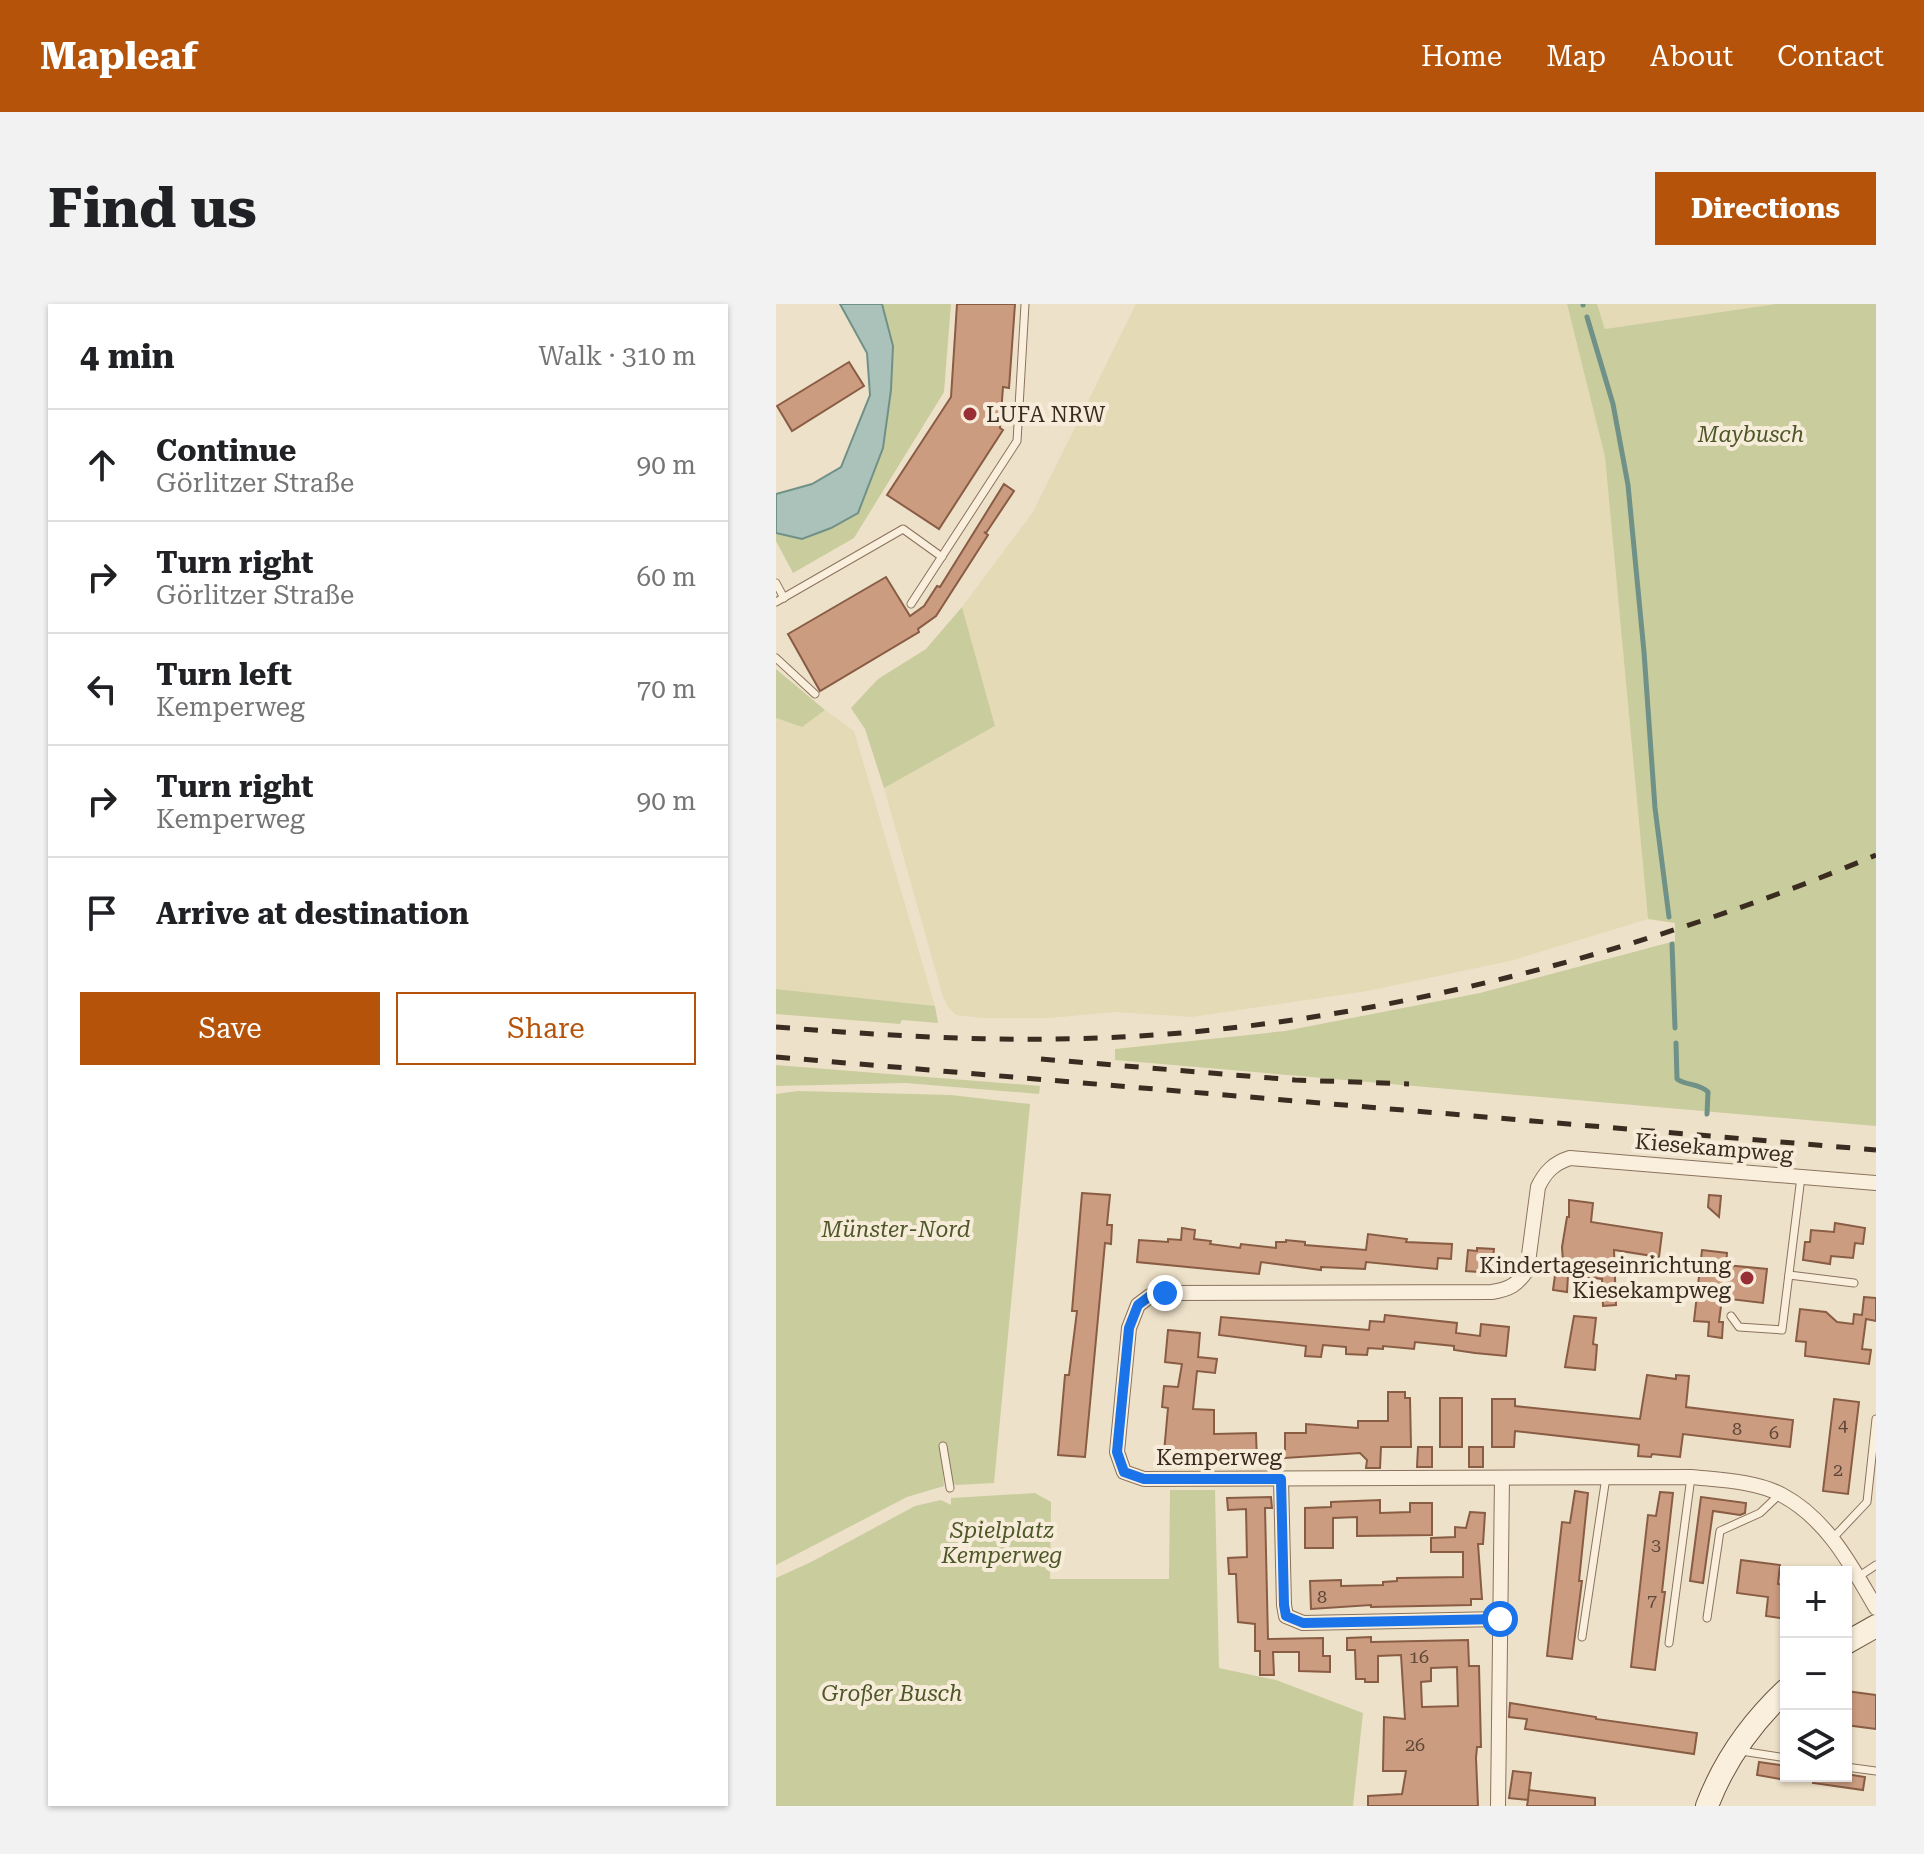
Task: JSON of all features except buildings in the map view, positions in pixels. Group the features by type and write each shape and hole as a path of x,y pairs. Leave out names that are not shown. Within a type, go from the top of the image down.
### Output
{"street":[{"name":"Kiesekampweg","path":"1551,1168 1570,1158 1876,1183"},
{"name":"Kemperweg","path":"1551,1168 1538,1187 1527,1270 1520,1281 1509,1289 1492,1292 1165,1293 1150,1296 1138,1305 1129,1328 1117,1452 1124,1472 1144,1479 1691,1477 1753,1486 1780,1494 1813,1517 1833,1538 1876,1608"},
{"path":"1498,1806 1502,1478"},
{"path":"1281,1479 1286,1616 1303,1623 1500,1619"},
{"path":"1852,1640 1876,1626"},
{"path":"1707,1806 1722,1770 1735,1750 1758,1718 1780,1696"}],"lane":[{"path":"911,604 1017,441 1025,304"},
{"path":"776,583 780,600 903,529 942,557"},
{"path":"776,658 815,694"},
{"path":"1731,1316 1739,1327 1782,1330 1801,1177"},
{"path":"1789,1275 1854,1283"},
{"path":"1833,1538 1867,1502 1876,1419"},
{"path":"943,1446 950,1488"},
{"path":"1582,1637 1606,1477"},
{"path":"1669,1643 1691,1477"},
{"path":"1707,1618 1720,1531 1760,1513 1780,1494"},
{"path":"1857,1578 1876,1565"},
{"path":"1735,1750 1780,1757"},
{"path":"1852,1768 1876,1771"}],"shaded area":[{"path":"1136,304 1567,304 1605,457 1648,919 1510,961 1367,991 1192,1017 1116,1012 1049,1018 981,1018 956,1015 948,1007 884,788 995,726 962,607 1033,512"},
{"path":"1597,304 1776,304 1605,329"},
{"path":"825,710 854,731 935,1006 776,989 776,718 802,727"}],"green space":[{"path":"882,304 951,304 944,392 854,538 793,573 776,541 776,533 802,539 858,513 883,448 893,346"},
{"name":"Maybusch","path":"1567,304 1597,304 1605,329 1776,304 1876,304 1876,1126 1115,1060 1115,1049 1285,1031 1480,993 1675,941 1675,923 1648,919 1605,457"},
{"path":"962,607 995,726 884,788 865,729 851,708 878,679 926,649"},
{"path":"776,669 825,710 802,727 776,718"},
{"path":"776,989 935,1006 938,1023 902,1020 900,1024 776,1014"},
{"path":"776,1065 1040,1086 1039,1094 905,1083 776,1086"},
{"name":"Münster-Nord","path":"798,1091 951,1095 1030,1104 994,1483 956,1485 951,1482 947,1444 941,1447 944,1486 907,1497 776,1565 776,1094"},
{"name":"Großer Busch","path":"1170,1490 1215,1490 1219,1668 1276,1680 1363,1713 1353,1806 776,1806 776,1578 915,1506 941,1500 951,1505 951,1498 1035,1493 1051,1502 1050,1579 1169,1579"}],"water":[{"path":"840,304 882,304 893,346 883,448 858,513 802,539 776,533 776,494 812,484 841,467 870,395 867,353"}],"waterway":[{"path":"1587,317 1613,404 1628,485 1655,808 1669,917"},
{"path":"1672,944 1675,1028"},
{"path":"1676,1043 1677,1079 1708,1092 1707,1114"}],"railway":[{"path":"776,1027 948,1038 1077,1039 1215,1030 1312,1017 1409,1000 1602,952 1696,923 1876,855"},
{"path":"776,1057 1876,1150"},
{"path":"1041,1059 1295,1080 1409,1084"}],"place":[{"name":"LUFA NRW","path":"970,414"},
{"name":"Kindertageseinrichtung Kiesekampweg","path":"1747,1278"}],"route":[{"path":"1165,1293 1150,1296 1138,1305 1129,1328 1117,1452 1124,1472 1144,1479 1281,1479 1284,1605 1286,1616 1294,1621 1500,1619"}],"park label":[{"name":"Spielplatz Kemperweg","path":"1002,1542"}]}
